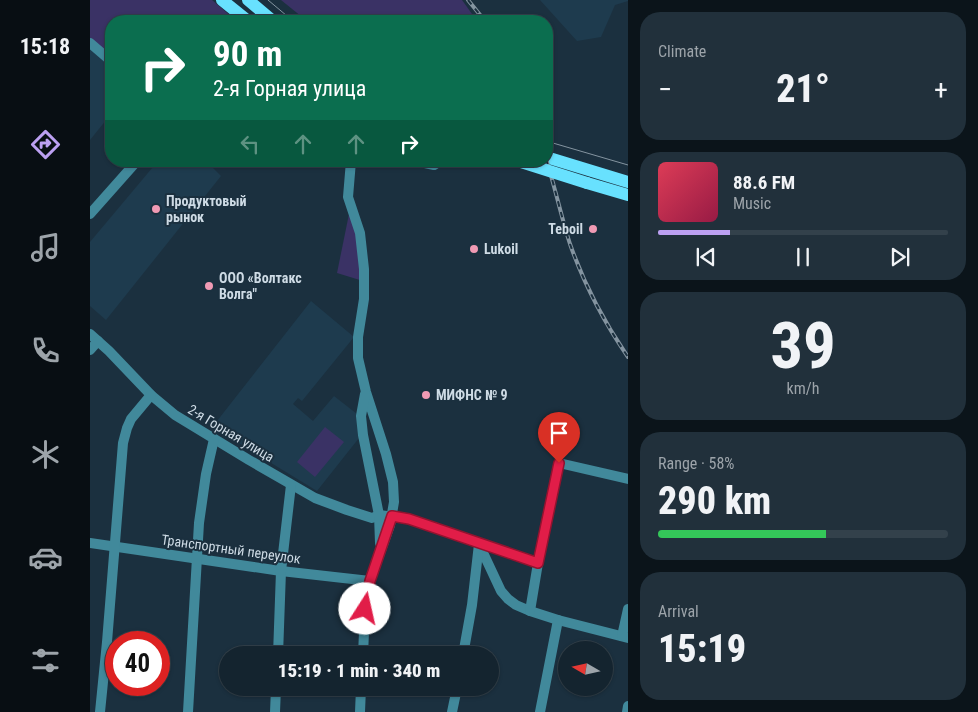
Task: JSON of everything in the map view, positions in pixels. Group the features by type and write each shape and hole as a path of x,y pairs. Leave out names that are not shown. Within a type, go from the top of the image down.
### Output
{"main road":[{"path":"222,0 241,15"},
{"path":"248,0 266,15"},
{"path":"553,159 628,182"},
{"path":"535,167 628,195"}],"street":[{"path":"90,43 105,57"},
{"path":"90,214 132,167"},
{"path":"351,167 348,198 360,233 364,269 364,299 357,353 366,392 382,438 393,482 394,502 392,516 370,581 365,609 363,646"},
{"path":"90,350 94,337"},
{"name":"2-я Горная улица","path":"94,337 175,415 214,440 314,498 372,518 379,515 392,516"},
{"path":"366,392 362,416 363,435 379,515 380,554"},
{"path":"100,712 123,443 131,419 152,394"},
{"path":"188,712 199,523 206,474 214,440"},
{"path":"530,611 559,463 628,479"},
{"path":"278,646 281,571 291,485"},
{"path":"392,516 409,519 538,563"},
{"name":"Транспортный переулок","path":"90,543 281,571 370,581"},
{"path":"479,544 502,591 516,605 558,620 625,637 628,609"},
{"path":"464,646 472,605 479,544"},
{"path":"540,712 558,620"},
{"path":"275,712 276,696"},
{"path":"360,712 361,696"},
{"path":"452,712 455,696"},
{"path":"627,712 628,706"}],"shaded area":[{"path":"90,0 212,0 230,15 105,15 105,51 90,38"},
{"path":"281,0 462,0 473,15 300,15"},
{"path":"540,0 628,1 615,5 601,37 577,41"},
{"path":"90,43 105,56 105,121 90,140"},
{"name":"Продуктовый рынок","path":"153,167 212,167 221,176 106,320 90,306 90,242"},
{"path":"350,209 358,232 363,281 337,273"},
{"path":"311,301 354,337 302,401 298,398 293,404 313,421 334,396 357,414 359,438 317,491 224,434 217,421"},
{"path":"325,427 344,442 315,477 297,462"}],"tram line":[{"path":"268,0 286,15"},
{"path":"553,143 628,165"}],"railway":[{"path":"468,0 480,15"},
{"path":"548,167 570,244 582,274 603,316 628,357"}],"place":[{"name":"Продуктовый рынок","path":"156,209"},
{"name":"Teboil","path":"593,229"},
{"name":"Lukoil","path":"474,249"},
{"name":"ООО «Волтакс Волга\"","path":"209,286"},
{"name":"МИФНС № 9","path":"426,395"}],"route":[{"path":"365,609 370,581 392,516 409,519 538,563 559,463"}]}
